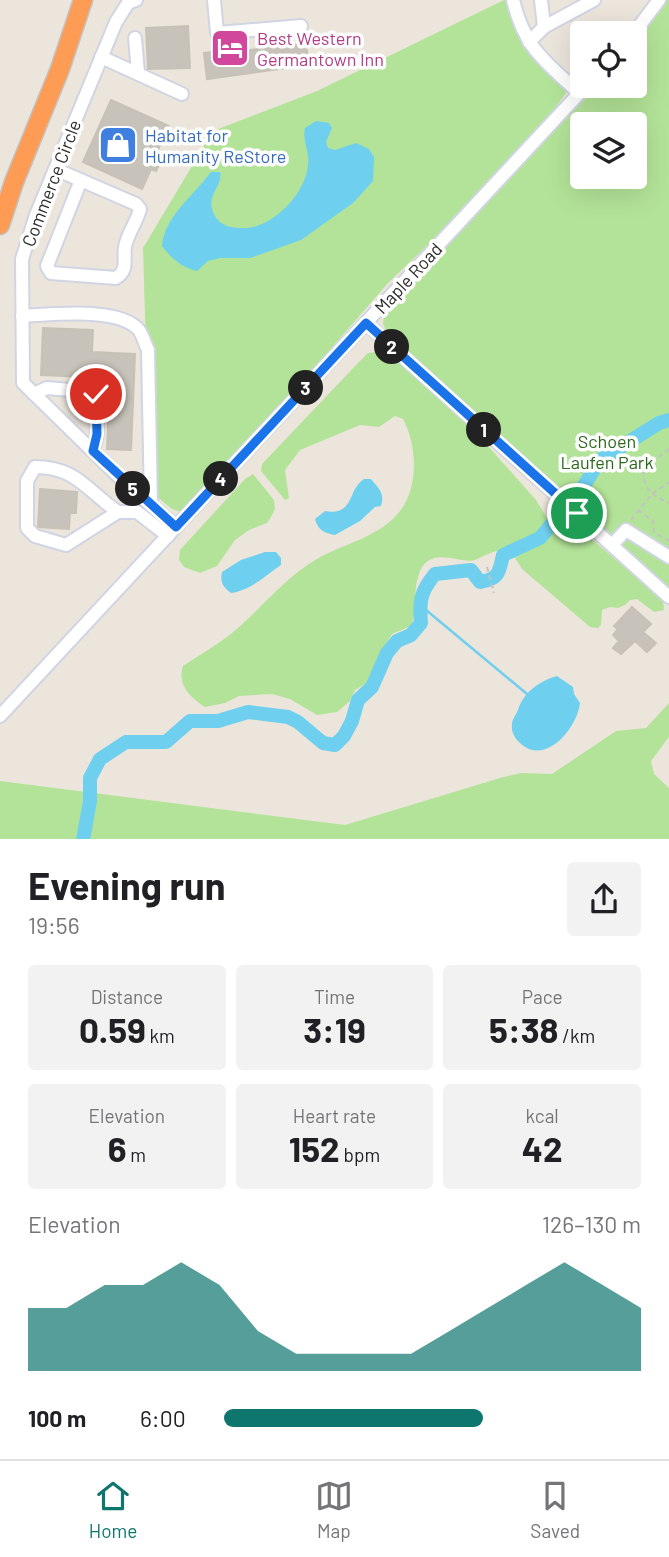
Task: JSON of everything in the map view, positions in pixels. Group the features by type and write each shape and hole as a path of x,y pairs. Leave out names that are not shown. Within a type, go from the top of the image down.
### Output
{"highway":[{"path":"0,225 14,182 60,69 83,0"},
{"path":"60,69 81,34 96,0"}],"street":[{"name":"Commerce Circle","path":"136,0 128,3 116,22 36,215 22,259 23,383 151,505 172,531"},
{"path":"214,0 217,33 301,26"},
{"path":"513,0 519,23 532,48 570,79"},
{"path":"541,0 544,27"},
{"path":"529,42 544,27 594,0"},
{"path":"644,21 659,0"},
{"path":"135,38 138,73"},
{"path":"101,57 182,94"},
{"name":"Maple Road","path":"0,716 575,98"},
{"path":"55,169 81,180 136,204 140,209 125,246 122,274 116,278 51,273 47,266 81,180"},
{"path":"22,316 96,314 123,320 139,330 148,350 151,505"},
{"path":"366,323 669,597"},
{"path":"34,394 47,388 96,394 97,434 93,451"},
{"path":"118,512 82,481 55,467 35,467 27,481 27,528 35,536 66,545 118,512 137,512 172,531"},
{"path":"612,545 626,530 669,557"}],"path":[{"path":"669,449 643,470 651,495 669,503"},
{"path":"626,530 651,495 669,482"},
{"path":"638,510 653,521 653,532 669,541"},
{"path":"487,567 494,593"}],"green space":[{"path":"507,0 515,30 527,50 566,93 536,134 456,218 388,283 280,407 186,509 181,512 172,509 150,491 143,248 213,131 317,91"},
{"name":"Schoen Laufen Park","path":"665,0 669,0 669,591 388,335 383,324 384,316 412,278 516,167 570,115 570,189 647,189 647,112 572,112 586,98 647,98 647,24"},
{"path":"382,351 392,356 478,435 536,500 547,518 558,525 574,524 663,600 664,610 654,612 637,599 630,600 618,608 602,610 601,625 598,628 590,627 522,569 515,558 501,550 469,561 437,558 422,566 411,626 392,634 370,681 355,690 350,701 337,712 317,715 290,699 272,694 239,696 225,703 205,707 194,699 183,685 183,666 232,633 283,584 305,567 327,553 382,528 400,511 406,501 413,478 413,453 408,429 403,419 395,416 379,427 360,425 300,450 285,470 289,498 285,500 261,471 262,464 368,353"},
{"path":"253,474 274,500 275,509 267,523 249,530 235,540 217,566 200,573 184,567 179,560 180,550 245,479"},
{"path":"669,703 669,737 651,761 654,774 669,788 669,839 0,839 0,781 345,825 500,778 521,773 552,774 616,731 646,728"}],"water":[{"path":"316,121 329,123 332,128 326,142 328,148 335,150 356,143 369,149 374,157 373,181 353,203 301,240 250,258 220,258 208,261 197,271 173,259 162,246 168,225 211,172 220,172 211,206 215,217 225,225 244,228 255,226 266,222 286,207 295,197 306,176 308,160 305,128"},
{"path":"364,479 371,479 379,489 382,494 381,506 375,507 360,521 335,535 320,529 315,519 325,511 335,512 346,506"},
{"path":"265,552 276,552 281,558 281,565 245,589 231,593 226,589 222,582 222,572 241,560"},
{"path":"557,676 573,687 580,703 573,724 566,734 548,748 537,751 527,748 514,735 513,719 528,693 538,684"}],"building":[{"path":"188,26 190,68 148,69 146,28"},
{"path":"306,43 309,65 207,79 204,53"},
{"path":"111,100 169,126 154,158 161,161 156,171 151,169 142,189 83,162"},
{"path":"43,328 93,330 92,352 135,354 131,450 107,449 110,378 41,375"},
{"path":"40,489 77,492 76,513 70,513 69,529 38,527"},
{"path":"632,607 651,624 643,632 656,643 647,652 635,641 621,654 613,648 619,641 613,635 618,629 614,626"}],"waterway":[{"path":"83,839 90,801 90,778 100,759 126,742 166,742 190,721 218,721 248,712 288,717 323,743 335,745 344,736 352,721 358,700 372,687 387,653 397,641 411,635 421,623 422,596 435,574 471,570 480,582 495,577 503,555 540,538 583,487 600,460 659,423 669,420"},
{"path":"420,605 527,694"}],"place":[{"name":"Best Western Germantown Inn","path":"230,48"},
{"name":"Habitat for Humanity ReStore","path":"118,145"}],"route":[{"path":"96,394 97,434 93,451 176,527 366,323 577,513"}]}
